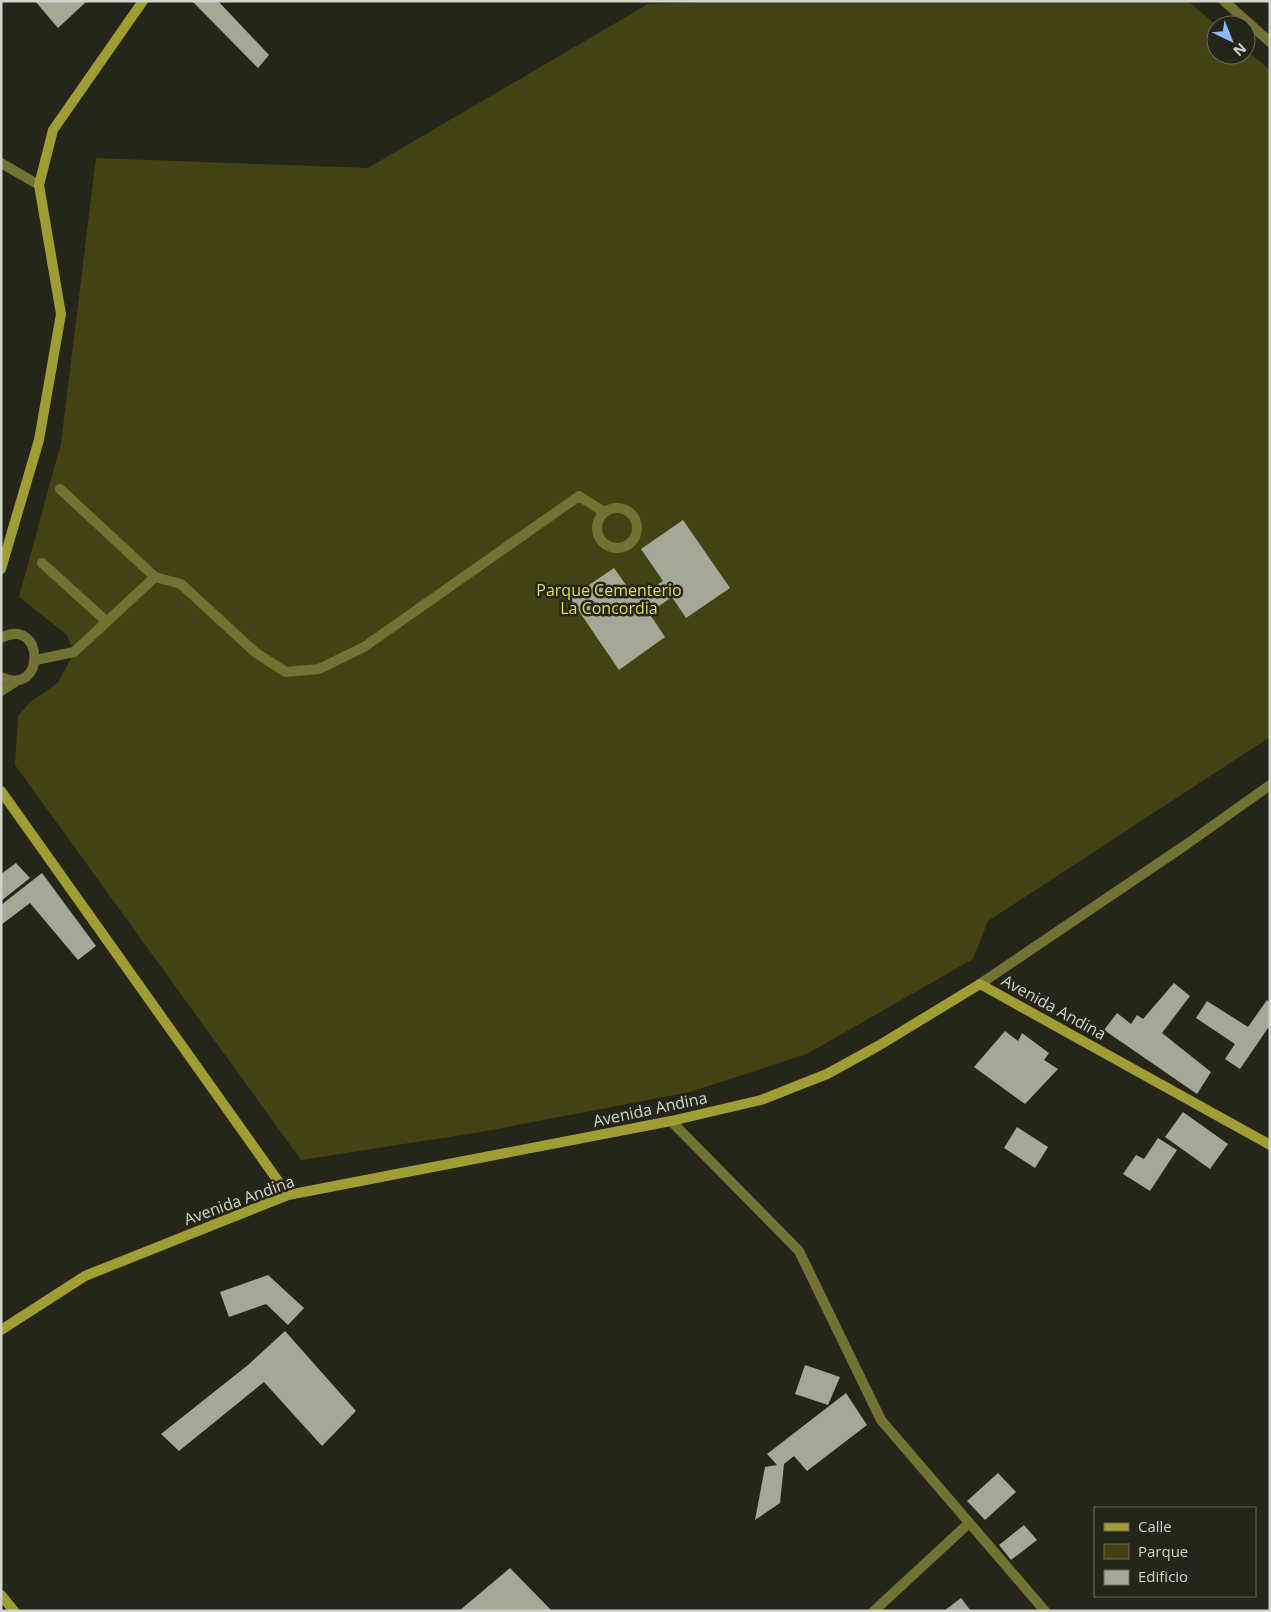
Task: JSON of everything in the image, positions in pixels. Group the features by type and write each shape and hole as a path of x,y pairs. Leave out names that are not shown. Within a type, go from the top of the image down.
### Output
{"street":[{"path":"1,569 39,440 61,314 39,185 53,130 143,1"},
{"path":"1224,1 1270,42"},
{"path":"1,163 39,185"},
{"path":"60,489 155,577 181,584 256,653 286,672 319,669 364,647 579,496 604,512"},
{"path":"616,507 623,508 633,516 637,528 636,535 628,545 615,548 608,546 598,537 597,523 604,512 616,507"},
{"path":"42,563 106,621"},
{"path":"36,660 74,652 155,577"},
{"path":"1,691 30,672 36,660 32,644 19,636 5,635"},
{"path":"1,677 18,680"},
{"path":"980,984 1097,906 1270,785"},
{"path":"1,791 288,1195"},
{"name":"Avenida Andina","path":"1,1330 85,1276 288,1195 671,1122 761,1100 827,1074 878,1046 980,984 1270,1145"},
{"path":"671,1122 799,1251 881,1420 1045,1611"},
{"path":"874,1611 969,1523"},
{"path":"1,1595 14,1611"}],"green space":[{"name":"Parque Cementerio La Concordia","path":"730,1 1188,1 1206,16 1206,65 1256,65 1256,58 1270,70 1270,737 988,921 973,959 807,1054 690,1092 481,1132 301,1160 15,765 18,716 30,702 58,683 74,652 67,635 19,597 61,443 96,158 368,168 648,4"}],"building":[{"path":"35,1 87,1 58,28"},
{"path":"192,1 218,1 269,55 258,68"},
{"path":"683,520 730,588 686,618 672,597 649,613 665,637 619,670 570,598 614,568 636,599 663,581 641,549"},
{"path":"16,863 30,878 1,901 1,874"},
{"path":"42,873 96,946 78,960 30,903 1,925 1,905"},
{"path":"1174,983 1190,996 1162,1033 1211,1072 1197,1094 1104,1030 1117,1013 1131,1024 1137,1015 1143,1019"},
{"path":"1267,1000 1270,1003 1270,1030 1268,1028 1240,1069 1225,1059 1235,1044 1196,1018 1207,1001 1248,1027"},
{"path":"1005,1031 1018,1041 1022,1033 1049,1053 1044,1060 1058,1069 1025,1104 974,1067"},
{"path":"1183,1112 1228,1144 1210,1169 1165,1137"},
{"path":"1017,1127 1048,1147 1035,1168 1004,1148"},
{"path":"1158,1138 1177,1150 1150,1191 1123,1174 1136,1155 1144,1159"},
{"path":"268,1275 304,1308 288,1325 266,1304 229,1317 220,1292"},
{"path":"285,1331 356,1411 322,1446 264,1382 179,1451 161,1434 248,1365"},
{"path":"805,1365 840,1377 828,1405 795,1394"},
{"path":"846,1393 867,1425 807,1471 794,1456 784,1464 780,1503 755,1520 765,1467 777,1465 767,1454"},
{"path":"998,1473 1016,1492 985,1520 967,1501"},
{"path":"1024,1525 1037,1540 1011,1560 999,1545"},
{"path":"510,1568 552,1611 459,1611"},
{"path":"961,1598 971,1611 944,1611"}]}
